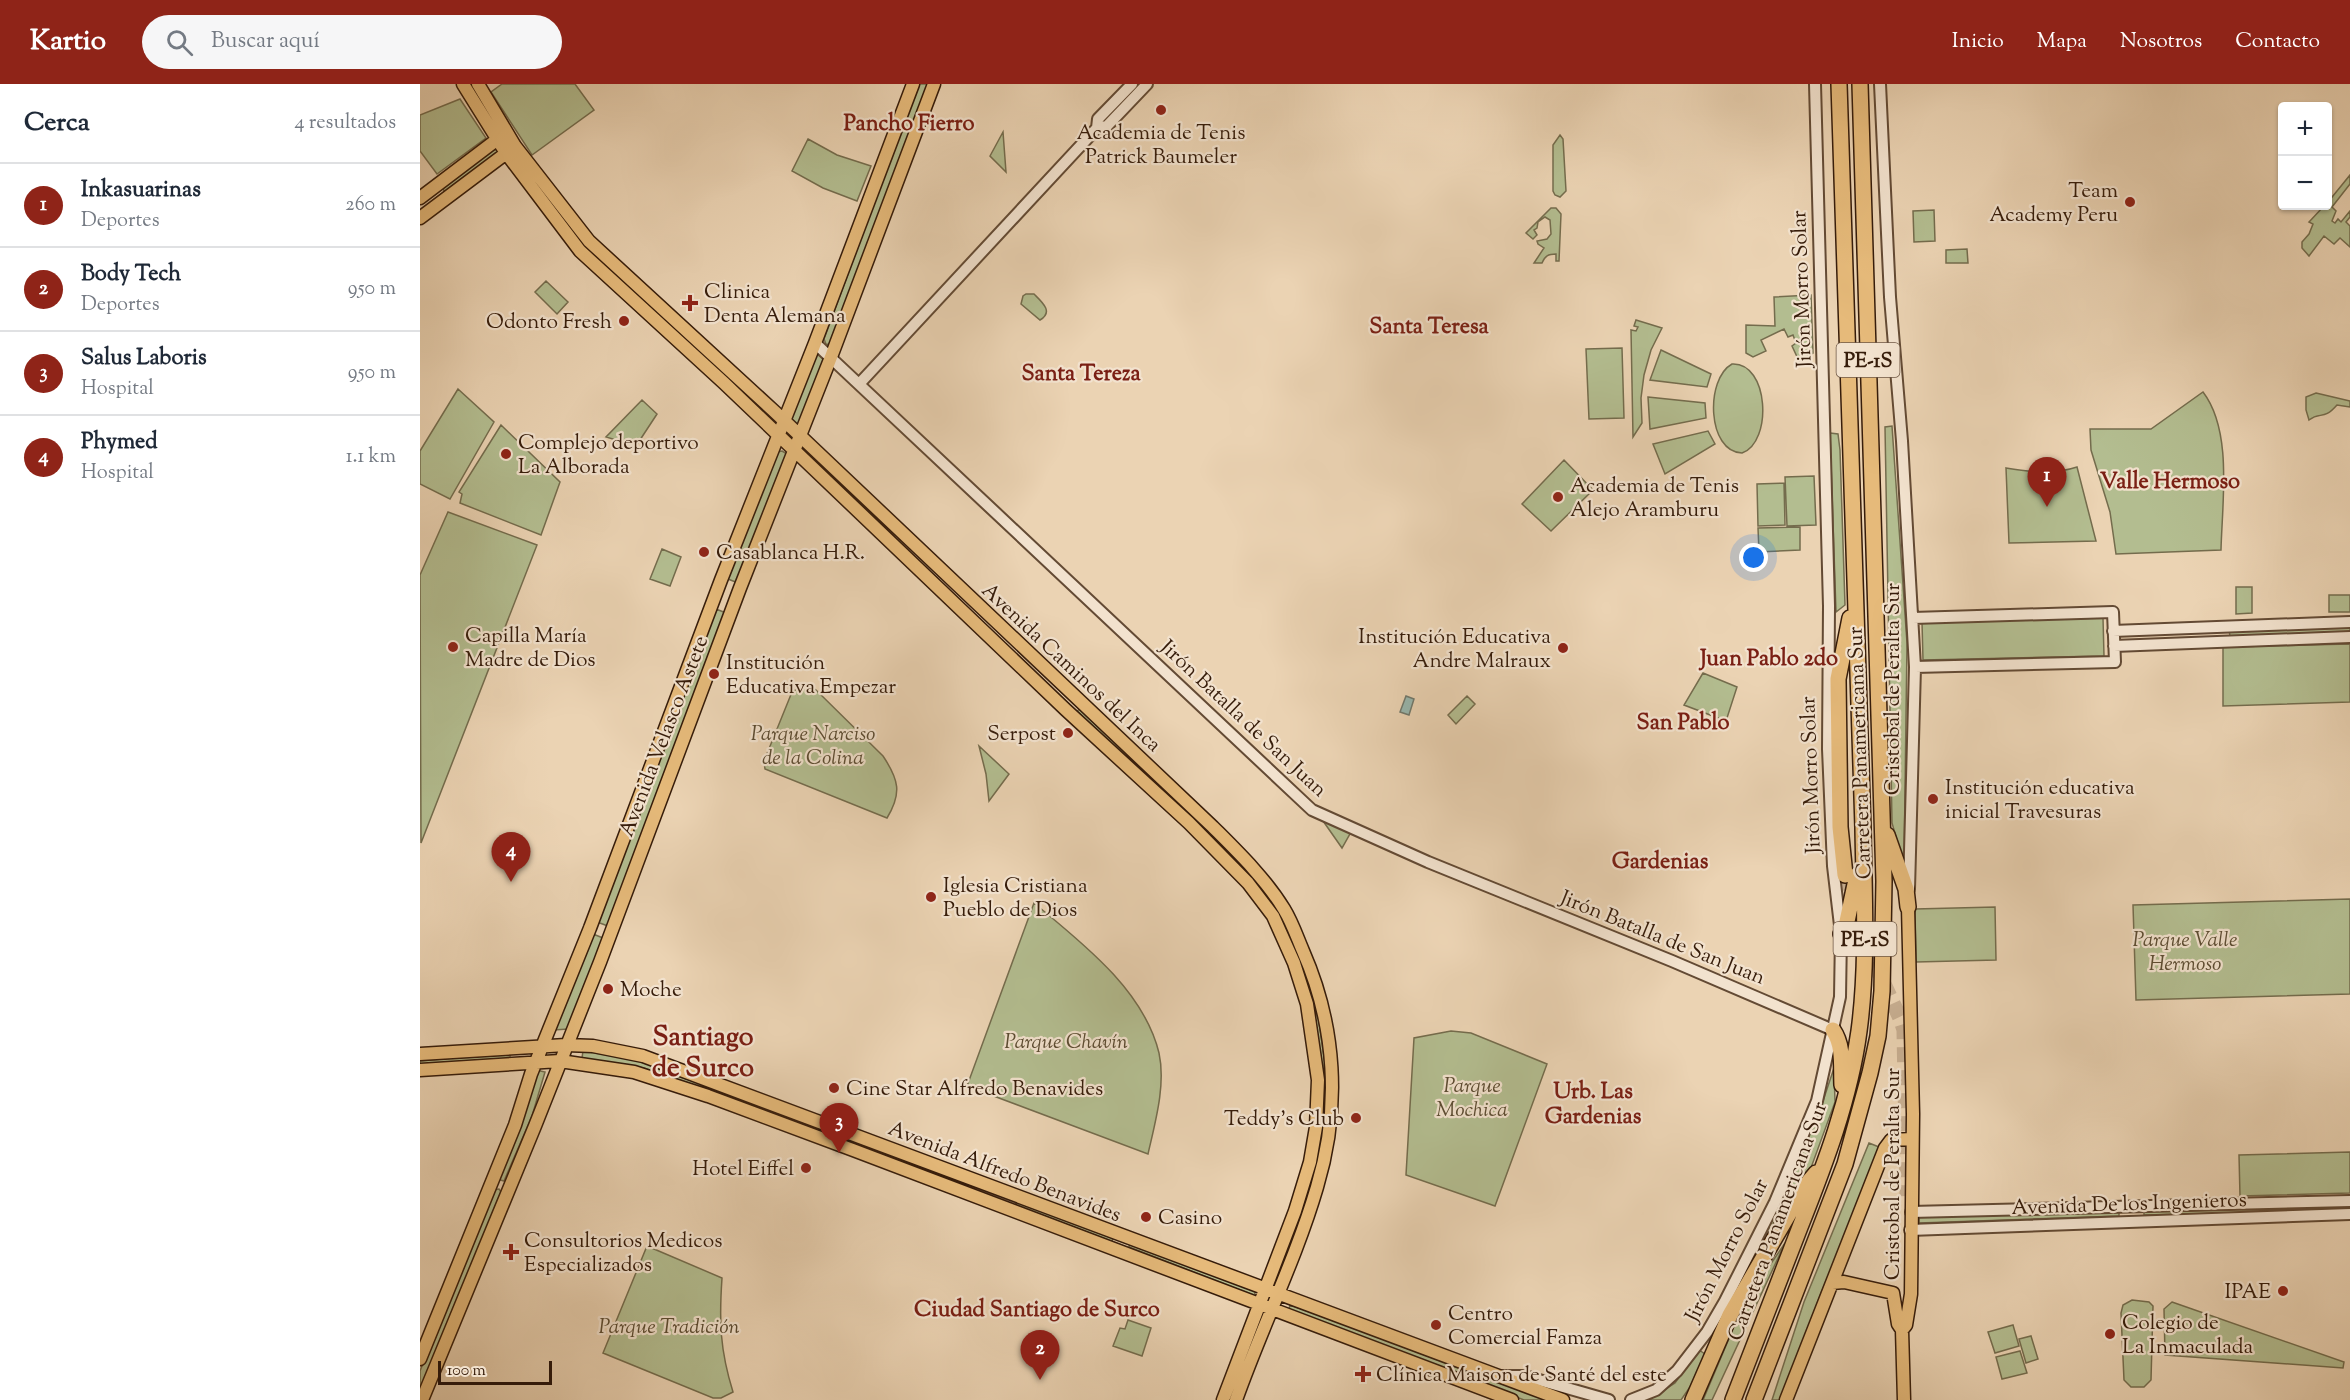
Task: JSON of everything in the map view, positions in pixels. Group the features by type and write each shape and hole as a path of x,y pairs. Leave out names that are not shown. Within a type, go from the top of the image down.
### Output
{"highway":[{"name":"Carretera Panamericana Sur","path":"1733,1400 1827,1158 1843,1104 1859,1033 1863,989 1865,951 1863,828 1839,84"},
{"name":"Carretera Panamericana Sur","path":"1754,1400 1845,1164 1878,1035 1884,952 1882,820 1860,84"},
{"path":"1845,875 1840,826 1838,679 1847,625 1855,604"},
{"path":"1882,820 1906,889 1908,907"},
{"path":"1841,934 1846,926 1855,892 1863,828"},
{"path":"1833,1030 1841,1047 1843,1104"},
{"path":"1692,1397 1730,1315 1805,1186 1827,1158"}],"main road":[{"name":"Avenida Caminos del Inca","path":"463,84 502,136 580,251 794,449 1066,711 1197,831 1248,883 1273,916 1290,953 1307,1004 1318,1080 1316,1127 1310,1162 1295,1211 1264,1289 1265,1305 1236,1400"},
{"name":"Avenida Caminos del Inca","path":"478,84 502,136"},
{"name":"Avenida Velasco Astete","path":"420,1359 515,1125 536,1062 590,928 721,580 815,343 913,84"},
{"name":"Avenida Velasco Astete","path":"422,1400 600,962 733,606 831,357 934,84"},
{"path":"420,198 502,136"},
{"name":"Avenida Caminos del Inca","path":"511,150 589,241 799,435 1220,833 1251,867 1284,909 1310,966 1321,999 1328,1034 1332,1111 1317,1188 1277,1294 1265,1305 1223,1400"},
{"path":"420,218 511,150"},
{"path":"721,580 740,588"},
{"path":"714,599 733,606"},
{"name":"Cristobal de Peralta Sur","path":"1902,1330 1906,1325 1911,1293 1912,1139 1908,907"},
{"path":"577,1016 578,1029 593,1046"},
{"name":"Avenida Alfredo Benavides","path":"420,1054 566,1045 593,1046 644,1056 1563,1400"},
{"name":"Avenida Alfredo Benavides","path":"420,1070 560,1061 634,1072 708,1096 1512,1400"},
{"path":"1786,1400 1884,1148 1891,1140 1912,1139"},
{"path":"1832,1283 1844,1282 1893,1293 1898,1324 1902,1330 1904,1400"}],"street":[{"path":"1097,128 1098,119 1131,84"},
{"path":"860,383 1097,128 1107,126 1147,84"},
{"name":"Jirón Morro Solar","path":"1631,1400 1656,1390 1677,1371 1707,1332 1725,1301 1775,1202 1817,1101 1841,990 1841,934 1833,866 1828,749 1829,583 1815,84"},
{"name":"Cristobal de Peralta Sur","path":"1880,84 1890,297 1914,618 1915,667 1908,907"},
{"name":"Jirón Batalla de San Juan","path":"815,343 1312,810 1428,862 1672,961 1833,1030"},
{"path":"1914,618 2113,612 2115,662 1915,667"},
{"path":"2113,631 2350,622"},
{"path":"2114,646 2350,637"},
{"name":"Avenida De los Ingenieros","path":"1911,1212 2350,1201"},
{"path":"1931,1212 1928,1221 1931,1229"},
{"name":"Avenida De los Ingenieros","path":"1910,1230 2350,1214"},
{"path":"1501,1376 1524,1376 1609,1400"}],"green space":[{"path":"502,84 575,84 594,110 532,155 491,92"},
{"path":"918,84 930,84 832,345 826,344 824,339"},
{"path":"460,99 486,138 437,174 420,151 420,115"},
{"path":"1003,132 1006,172 990,156"},
{"path":"1560,135 1563,139 1566,191 1560,197 1553,191 1553,145"},
{"path":"808,139 837,155 871,166 857,201 823,188 792,171"},
{"path":"495,147 499,152 448,191 444,191 443,188"},
{"path":"2350,175 2350,184 2332,207 2332,197"},
{"path":"2332,207 2336,211 2332,221 2335,223 2338,219 2341,222 2350,211 2350,217 2346,222 2350,226 2350,247 2340,238 2334,244 2324,236 2309,256 2302,248 2302,242 2309,234 2313,224 2309,222 2320,210 2332,210"},
{"path":"1551,208 1556,208 1561,214 1559,261 1556,261 1556,254 1553,254 1547,256 1542,263 1534,263 1544,248 1537,241 1547,239 1551,234 1550,220 1545,217 1538,222 1534,230 1537,235 1533,239 1526,233"},
{"path":"1934,210 1935,241 1914,242 1913,211"},
{"path":"1967,249 1968,263 1946,263 1946,250"},
{"path":"546,281 568,302 557,314 535,292"},
{"path":"1026,294 1034,294 1045,307 1046,314 1040,320 1021,304"},
{"path":"1811,295 1813,353 1799,361 1792,346 1796,343 1793,335 1788,337 1784,329 1761,340 1766,351 1753,357 1746,353 1746,325 1775,326 1774,297"},
{"path":"1636,320 1662,328 1651,350 1644,375 1641,398 1642,423 1633,437 1631,330 1636,331 1638,327 1634,326"},
{"path":"1622,348 1624,418 1589,419 1586,349"},
{"path":"1661,350 1711,374 1707,387 1650,380"},
{"path":"816,353 825,361 798,426 790,418"},
{"path":"1732,364 1744,367 1754,376 1760,388 1762,404 1759,434 1752,446 1742,453 1730,450 1722,441 1716,428 1714,414 1717,384 1723,372"},
{"path":"458,389 494,422 450,499 420,484 420,451"},
{"path":"2203,392 2219,427 2222,447 2224,490 2221,550 2116,554 2110,512 2091,450 2090,429 2151,429"},
{"path":"2316,393 2350,401 2350,407 2337,405 2328,413 2309,420 2306,397"},
{"path":"1648,397 1705,403 1706,418 1650,429"},
{"path":"642,400 657,414 636,446 606,437"},
{"name":"Complejo deportivo La Alborada","path":"501,425 560,482 541,535 460,503 462,494 459,492"},
{"path":"1892,426 1907,643 1904,865 1892,823 1885,427"},
{"path":"1708,431 1715,444 1665,474 1653,444"},
{"path":"1830,433 1838,434 1840,450 1845,605 1836,612"},
{"path":"782,451 787,454 738,583 728,579 777,452"},
{"name":"Academia de Tenis Alejo Aramburu","path":"1564,460 1593,490 1551,531 1522,504"},
{"path":"2077,467 2096,541 2009,543 2006,468 2050,472"},
{"path":"1814,476 1816,525 1787,526 1785,477"},
{"path":"1784,483 1785,525 1758,526 1757,484"},
{"path":"448,512 537,545 421,843 420,575"},
{"path":"1800,527 1800,550 1759,552 1758,528"},
{"path":"662,549 681,557 670,586 650,579"},
{"path":"2236,587 2252,587 2252,613 2236,614"},
{"path":"2329,595 2350,595 2350,612 2329,612"},
{"path":"716,609 726,613 608,926 597,922"},
{"path":"2103,618 2104,656 1923,660 1922,622"},
{"path":"2350,626 2350,633 2230,636 2229,630"},
{"path":"2350,644 2350,702 2223,706 2223,647"},
{"path":"1703,673 1737,687 1726,721 1684,705"},
{"name":"Parque Narciso de la Colina","path":"802,686 810,686 816,690 883,756 897,787 895,801 887,818 765,769 764,761 792,692"},
{"path":"1467,696 1475,704 1456,724 1448,715"},
{"path":"1083,707 1239,859 1283,914 1314,986 1308,987 1281,918 1253,883 1222,849 1077,711"},
{"path":"979,746 1009,774 989,801 986,774"},
{"path":"1321,818 1351,832 1342,848"},
{"name":"Parque Valle Hermoso","path":"2350,899 2350,994 2136,1000 2133,905"},
{"name":"Parque Chavín","path":"1034,903 1108,969 1140,1008 1151,1030 1159,1053 1161,1078 1159,1104 1148,1154 967,1086"},
{"path":"1995,907 1996,960 1916,962 1915,909"},
{"path":"593,934 603,938 568,1029 554,1030"},
{"path":"1316,1002 1328,1099 1319,1163 1305,1206 1300,1204 1314,1162 1313,1004"},
{"name":"Parque Mochica","path":"1451,1031 1471,1033 1547,1064 1495,1206 1406,1175 1414,1038"},
{"path":"583,1051 649,1062 846,1136 845,1142 644,1068 582,1058"},
{"path":"510,1053 510,1060 420,1067 420,1061"},
{"path":"1834,1068 1835,1102 1808,1176 1771,1238 1762,1232 1821,1107"},
{"path":"536,1070 545,1072 532,1116 504,1181 497,1179"},
{"path":"1869,1143 1879,1147 1862,1197 1821,1293 1782,1400 1772,1400 1804,1302"},
{"path":"2350,1152 2350,1193 2240,1196 2239,1155"},
{"path":"499,1189 501,1192 420,1394 420,1371 492,1190"},
{"path":"1018,1201 1113,1238 1111,1244 1014,1206"},
{"path":"2320,1204 2321,1211 2144,1215 2144,1210"},
{"path":"2119,1211 2119,1216 1919,1223 1919,1217"},
{"path":"1130,1243 1256,1291 1254,1295 1129,1247"},
{"path":"1785,1243 1712,1400 1703,1400 1744,1303"},
{"name":"Parque Tradición","path":"647,1246 722,1278 722,1336 725,1363 733,1392 721,1398 713,1398 603,1353"},
{"path":"2132,1300 2149,1302 2153,1306 2151,1380 2144,1387 2131,1387 2124,1380 2121,1313 2123,1305"},
{"path":"2172,1302 2344,1362 2343,1368 2165,1355 2164,1309"},
{"path":"1290,1305 1386,1337 1549,1400 1524,1400 1289,1309"},
{"path":"1128,1320 1151,1328 1142,1356 1113,1346 1120,1328 1125,1329"},
{"path":"2013,1325 2019,1346 1995,1353 1988,1332"},
{"path":"2031,1336 2038,1359 2026,1363 2019,1339"},
{"path":"1699,1350 1705,1354 1690,1387 1681,1400 1649,1400 1675,1383"},
{"path":"2020,1351 2027,1373 2002,1379 1996,1357"}],"water":[{"path":"1406,696 1414,699 1409,715 1400,712"}],"tunnel":[{"path":"1845,875 1854,920 1904,1030 1907,1196"}],"place":[{"name":"Academia de Tenis Patrick Baumeler","path":"1161,110"},
{"name":"Team Academy Peru","path":"2130,202"},
{"name":"Clinica Denta Alemana","path":"690,303"},
{"name":"Odonto Fresh","path":"624,321"},
{"name":"Complejo deportivo La Alborada","path":"506,454"},
{"name":"Academia de Tenis Alejo Aramburu","path":"1558,497"},
{"name":"Inkasuarinas","path":"2047,507"},
{"name":"Casablanca H.R.","path":"704,552"},
{"name":"Capilla María Madre de Dios","path":"453,647"},
{"name":"Institución Educativa Andre Malraux","path":"1563,648"},
{"name":"Institución Educativa Empezar","path":"714,674"},
{"name":"Serpost","path":"1068,733"},
{"name":"Institución educativa inicial Travesuras","path":"1933,799"},
{"name":"Phymed","path":"511,882"},
{"name":"Iglesia Cristiana Pueblo de Dios","path":"931,897"},
{"name":"Moche","path":"608,989"},
{"name":"Cine Star Alfredo Benavides","path":"834,1088"},
{"name":"Teddy's Club","path":"1356,1118"},
{"name":"Salus Laboris","path":"839,1153"},
{"name":"Hotel Eiffel","path":"806,1168"},
{"name":"Casino","path":"1146,1217"},
{"name":"Consultorios Medicos Especializados","path":"511,1252"},
{"name":"IPAE","path":"2283,1291"},
{"name":"Centro Comercial Famza","path":"1436,1325"},
{"name":"Colegio de La Inmaculada","path":"2110,1334"},
{"name":"Clínica Maison de Santé del este","path":"1363,1374"},
{"name":"Body Tech","path":"1040,1380"}],"district":[{"name":"Pancho Fierro","path":"909,122"},
{"name":"Santa Teresa","path":"1429,325"},
{"name":"Santa Tereza","path":"1081,372"},
{"name":"Valle Hermoso","path":"2170,480"},
{"name":"Juan Pablo 2do","path":"1769,657"},
{"name":"San Pablo","path":"1683,721"},
{"name":"Gardenias","path":"1660,860"},
{"name":"Santiago de Surco","path":"703,1052"},
{"name":"Urb. Las Gardenias","path":"1593,1102"},
{"name":"Ciudad Santiago de Surco","path":"1037,1308"}]}
